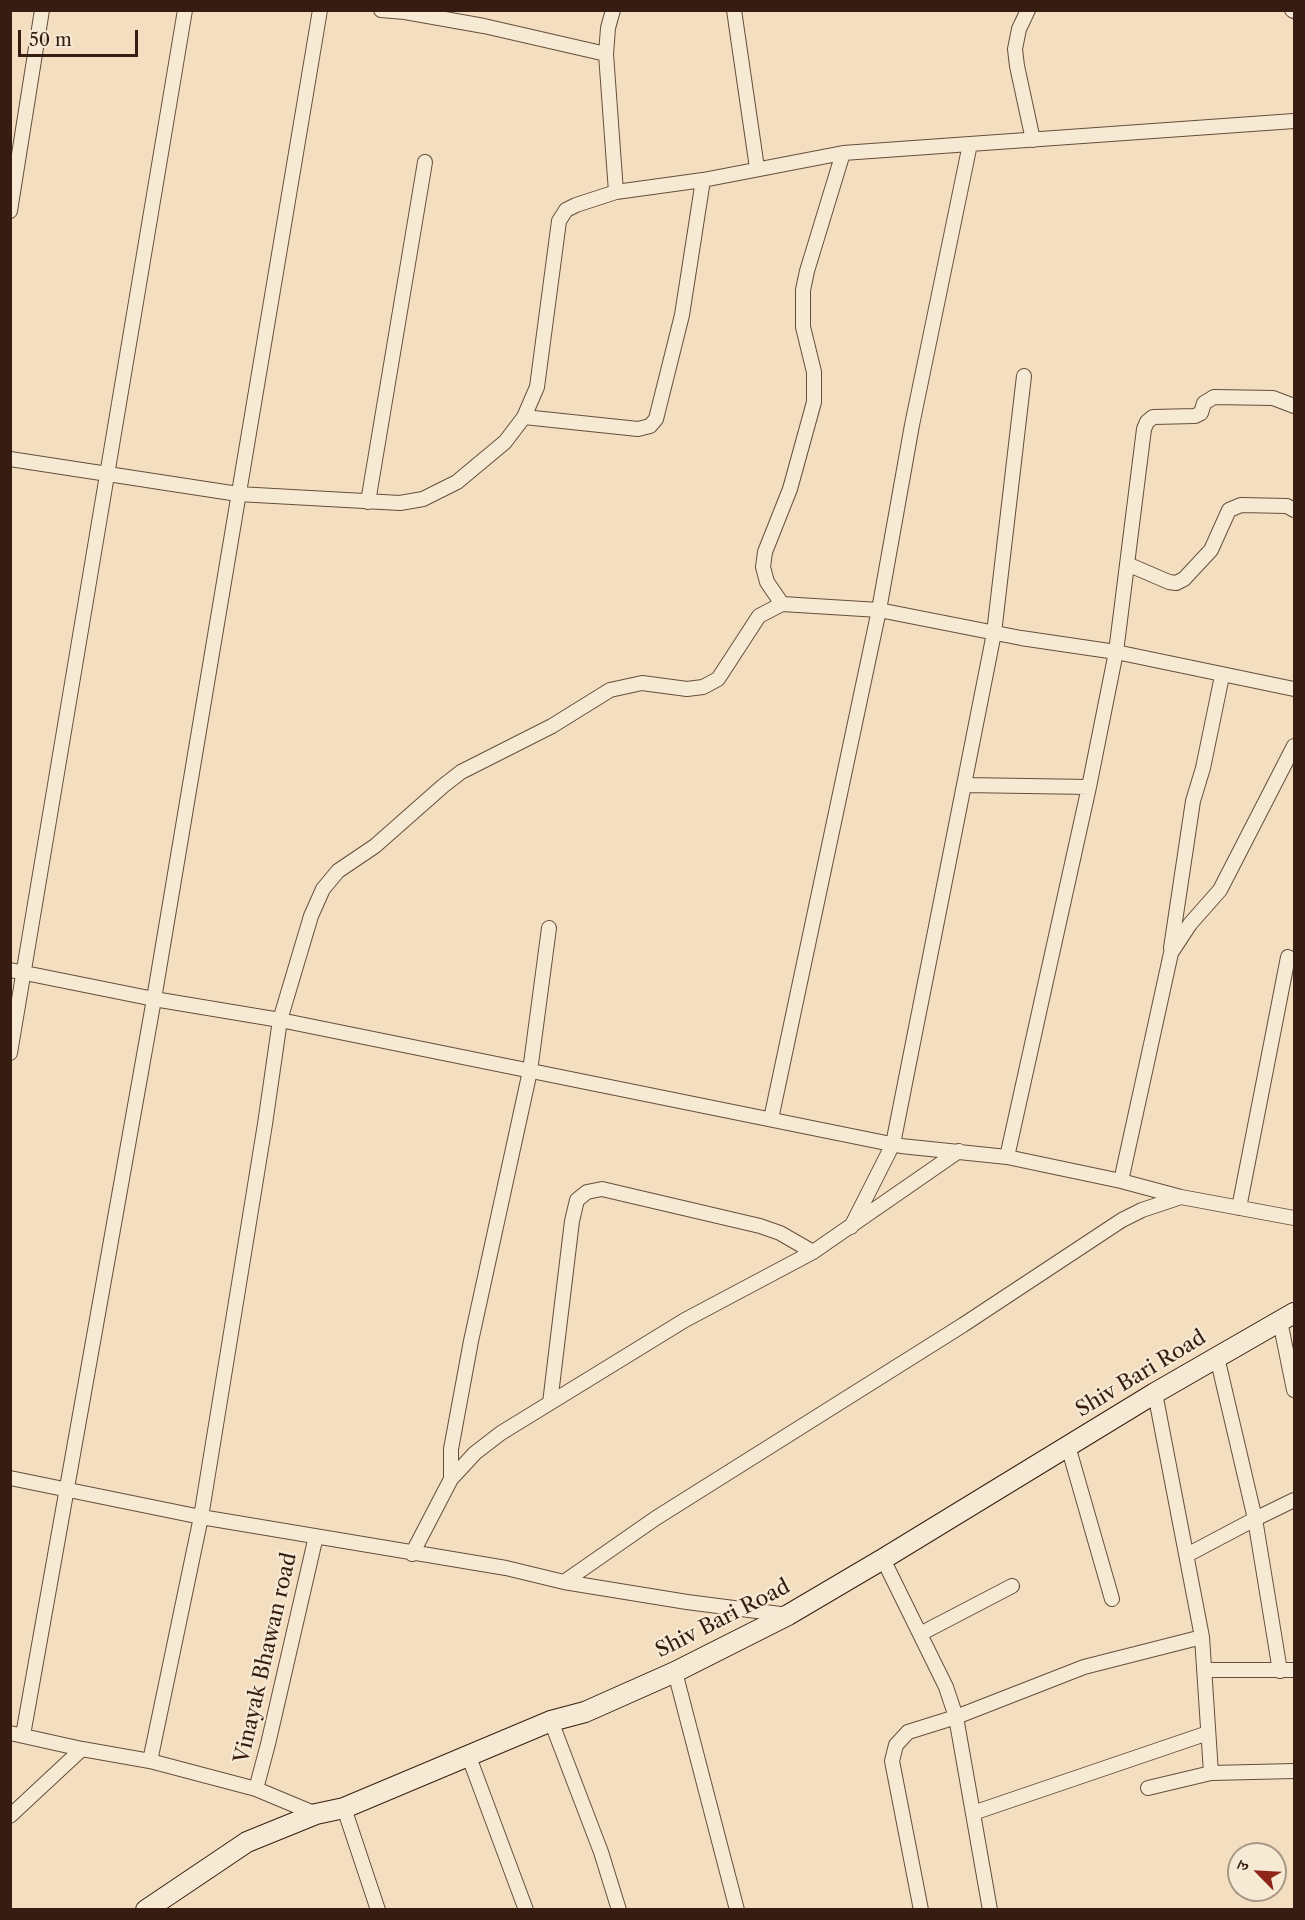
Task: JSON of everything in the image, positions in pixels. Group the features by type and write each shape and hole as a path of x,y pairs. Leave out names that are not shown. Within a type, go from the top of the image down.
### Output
{"street":[{"path":"10,211 42,10"},
{"path":"10,1053 185,10"},
{"path":"316,1814 256,1789 150,1761 17,1734 67,1488 154,999 320,10"},
{"path":"381,10 405,11 484,26 606,54"},
{"path":"613,10 608,28 606,54 616,192"},
{"path":"734,10 757,168"},
{"path":"1028,10 1019,29 1015,49 1033,140"},
{"path":"10,459 238,494 400,503 423,499 457,482 505,442 524,417 537,387 559,221 566,210 576,205 616,192 703,180 843,153 1294,121"},
{"path":"771,1119 879,610 912,425 970,144"},
{"path":"782,604 767,582 763,567 765,552 790,489 814,402 814,372 803,327 803,290 843,153"},
{"path":"368,502 425,162"},
{"path":"524,417 639,429 650,426 656,419 682,315 703,180"},
{"path":"851,1227 893,1144 994,633 1024,376"},
{"path":"1007,1157 1089,787 1116,652 1146,422 1160,415 1195,416 1201,413 1204,403 1214,397 1273,398 1294,406"},
{"path":"1127,564 1176,583 1184,579 1211,550 1229,510 1234,507 1287,506 1294,510"},
{"path":"150,1761 201,1517 280,1020 311,916 323,889 338,871 375,846 461,772 552,726 610,690 642,683 687,688 704,687 718,679 759,616 782,604 879,610 994,633 1116,652 1222,676 1294,689"},
{"path":"1121,1181 1171,953 1193,801 1203,768 1222,676"},
{"path":"1171,953 1190,924 1220,890 1294,746"},
{"path":"964,785 1089,787"},
{"path":"451,1479 451,1449 469,1352 530,1071 549,928"},
{"path":"1239,1208 1288,957"},
{"path":"10,970 154,999 280,1020 893,1144 1007,1157 1121,1181 1181,1197 1294,1218"},
{"path":"412,1554 451,1479 475,1453 501,1433 685,1320 813,1252 959,1151"},
{"path":"550,1403 572,1221 577,1200 587,1191 603,1189 760,1226 780,1233 813,1252"},
{"path":"564,1582 656,1518 1122,1220 1142,1209 1181,1197"},
{"path":"1287,1317 1294,1390"},
{"name":"Shiv Bari Road","path":"146,1910 247,1842 316,1814 344,1809 551,1721 585,1712 675,1672 788,1615 1155,1393 1287,1317"},
{"path":"1217,1357 1255,1519 1280,1671"},
{"path":"1155,1393 1202,1637 1211,1773"},
{"path":"1068,1446 1112,1599"},
{"path":"10,1478 201,1517 506,1568 564,1582 687,1602 788,1615"},
{"path":"1187,1556 1294,1500"},
{"name":"Vinayak Bhawan road","path":"256,1789 316,1536"},
{"path":"884,1559 946,1687 956,1717 990,1910"},
{"path":"920,1634 1012,1586"},
{"path":"921,1910 892,1761 896,1745 908,1732 956,1717 1084,1667 1202,1637"},
{"path":"1204,1670 1294,1670"},
{"path":"675,1672 737,1910"},
{"path":"551,1721 602,1852 619,1910"},
{"path":"973,1813 1208,1733"},
{"path":"10,1816 82,1749"},
{"path":"469,1757 526,1910"},
{"path":"1148,1788 1211,1773 1294,1772"},
{"path":"344,1809 378,1910"}]}
